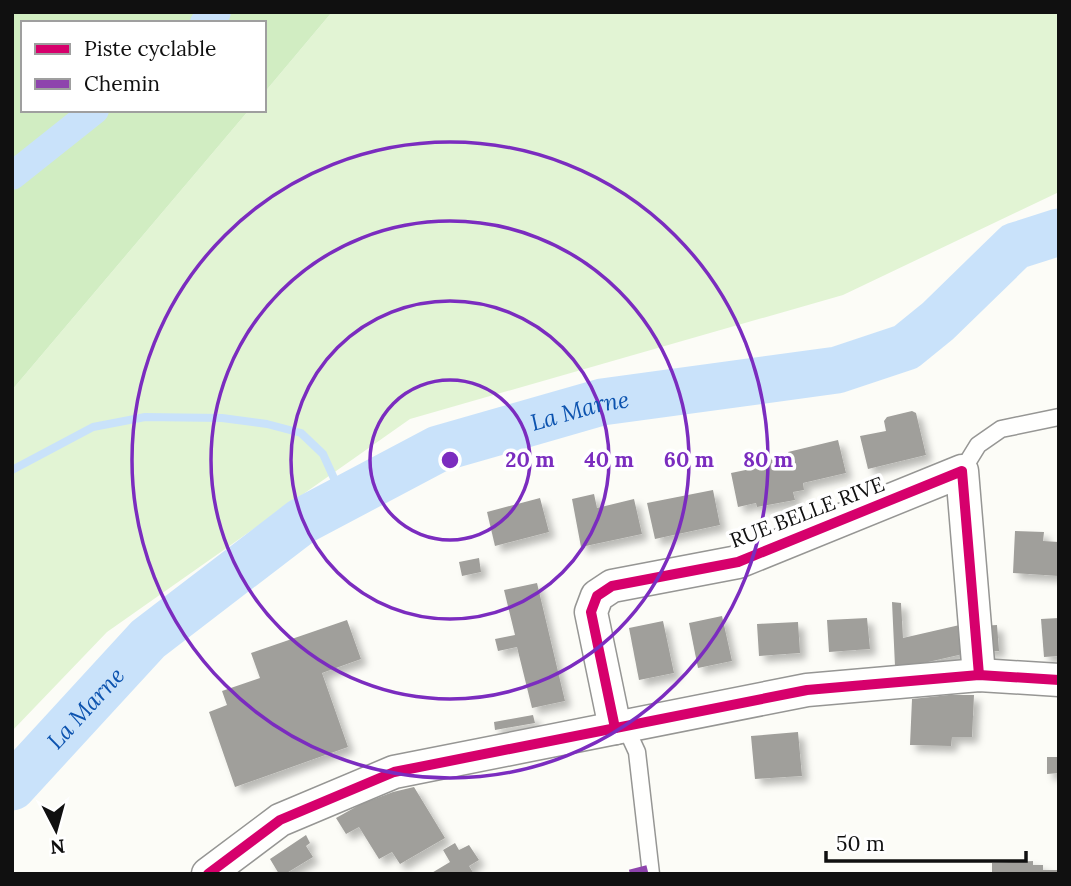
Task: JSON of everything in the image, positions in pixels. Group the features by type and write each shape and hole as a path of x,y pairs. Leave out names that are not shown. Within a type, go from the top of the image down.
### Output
{"street":[{"path":"961,471 979,675"},
{"name":"RUE BELLE RIVE","path":"620,727 591,612 597,596 612,586 738,562 961,471"},
{"path":"208,874 280,820 394,772 807,690 979,675 1059,680"}],"lane":[{"path":"961,471 978,445 1000,429 1059,417"},
{"path":"620,727 637,752 651,874"}],"green space":[{"path":"12,12 332,12 266,91 266,21 21,21 21,112 247,112 12,390"},
{"path":"332,12 1059,12 1059,192 843,295 410,419 107,632 12,731 12,390 247,112 266,112 266,91"}],"building":[{"path":"912,411 916,413 926,455 868,469 860,436 886,431 884,421 887,417"},
{"path":"838,440 846,473 803,483 804,490 793,492 795,500 757,507 756,503 738,507 731,473 770,465 769,458 785,455 785,459 789,458 788,452"},
{"path":"713,490 720,525 655,539 647,503"},
{"path":"594,494 597,508 634,499 642,534 581,547 572,499"},
{"path":"540,498 549,532 495,546 487,512"},
{"path":"1015,531 1044,532 1043,541 1059,542 1059,576 1013,573"},
{"path":"479,558 481,572 462,576 459,562"},
{"path":"537,583 565,701 532,708 517,647 498,651 495,639 515,635 504,590"},
{"path":"892,602 901,603 903,638 964,624 963,654 915,665 895,666"},
{"path":"722,616 732,661 698,668 689,623"},
{"path":"867,618 870,649 829,652 827,620"},
{"path":"1059,618 1059,656 1044,657 1041,619"},
{"path":"347,620 361,659 322,673 348,747 235,787 209,712 227,705 222,691 260,678 251,653"},
{"path":"663,621 674,673 639,680 629,628"},
{"path":"798,622 800,653 759,656 757,624"},
{"path":"997,625 999,651 980,652 979,626"},
{"path":"974,695 972,737 952,737 951,746 910,745 912,699"},
{"path":"533,715 535,723 495,730 494,722"},
{"path":"798,732 802,776 755,779 751,736"},
{"path":"1047,757 1059,757 1059,773 1047,774"},
{"path":"414,787 445,838 400,864 392,852 379,859 359,827 346,834 336,818 361,804"},
{"path":"306,835 310,843 306,846 313,857 285,874 279,874 270,859"},
{"path":"455,843 459,850 469,845 479,860 469,866 474,874 430,874 450,862 443,850"},
{"path":"1033,861 1033,865 1043,865 1043,870 1059,870 1059,874 992,874 992,863"}],"waterway":[{"path":"206,21 217,12"},
{"path":"12,176 92,112"},
{"name":"La Marne","path":"12,787 148,639 302,521 438,449 602,402 837,370 906,347 938,321 1015,246 1059,232"},
{"path":"12,470 93,427 145,417 222,418 267,424 301,433 323,454 337,485 338,503"}],"marked path":[{"path":"630,874 650,869"}],"cycle path":[{"path":"615,728 591,612 597,596 612,586 738,562 962,471 979,675"},
{"path":"208,874 280,820 394,772 807,690 979,675 1059,680"}]}
